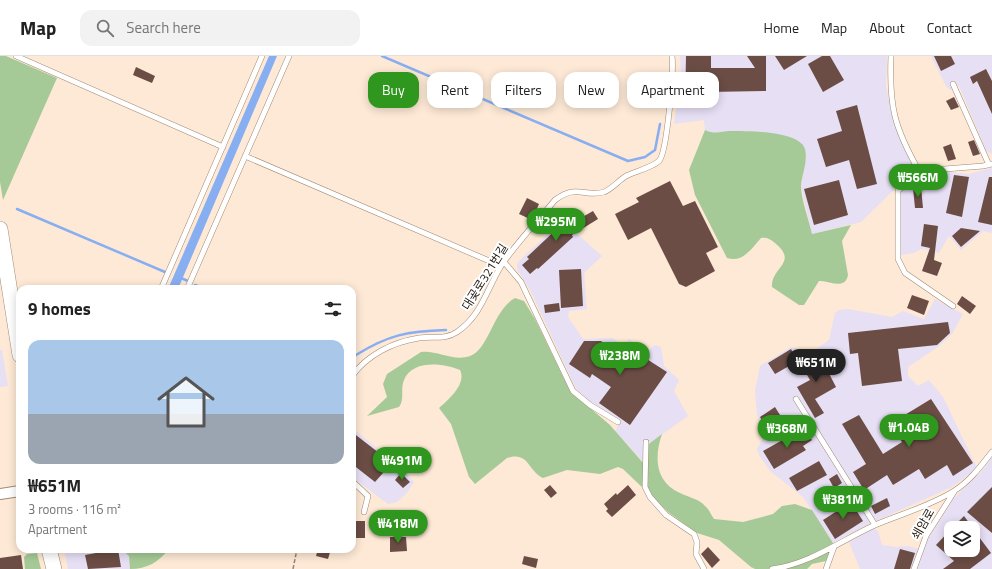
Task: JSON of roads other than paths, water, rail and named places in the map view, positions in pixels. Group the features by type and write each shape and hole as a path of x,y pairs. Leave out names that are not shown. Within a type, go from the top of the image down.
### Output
{"street":[{"path":"0,229 16,330"},
{"path":"4,493 16,487"},
{"path":"4,493 16,492"},
{"path":"4,493 16,497"},
{"path":"51,553 54,569"}],"lane":[{"path":"16,56 223,147"},
{"path":"163,285 262,56"},
{"path":"189,285 289,56"},
{"name":"대곶로321번길","path":"356,372 370,357 387,348 420,338 447,337 457,332 479,309 503,264 541,217 562,195 575,191 597,193 604,192 625,177 659,161 663,155 666,141 672,56"},
{"path":"891,56 890,89 895,120 905,147 919,171"},
{"path":"953,84 990,164 919,171 898,191 898,259 905,273 953,306"},
{"path":"245,156 503,264 521,282 574,391 590,405 618,422"},
{"path":"796,399 875,526"},
{"path":"646,442 645,487 650,497 666,515 694,534 697,542 696,554 704,569"},
{"path":"772,569 784,568 816,557 875,526 955,491 978,470 992,452"},
{"path":"356,484 368,496 364,512"},
{"name":"쇄암로","path":"914,569 926,536 955,491"},
{"path":"826,569 834,547"}],"water":[{"path":"269,56 277,56 180,285 170,285"}],"waterway":[{"path":"382,56 628,161 645,157 655,150 660,124"},
{"path":"17,209 165,272"},
{"path":"181,278 188,281"},
{"path":"356,355 367,348 399,335 446,330"}]}
